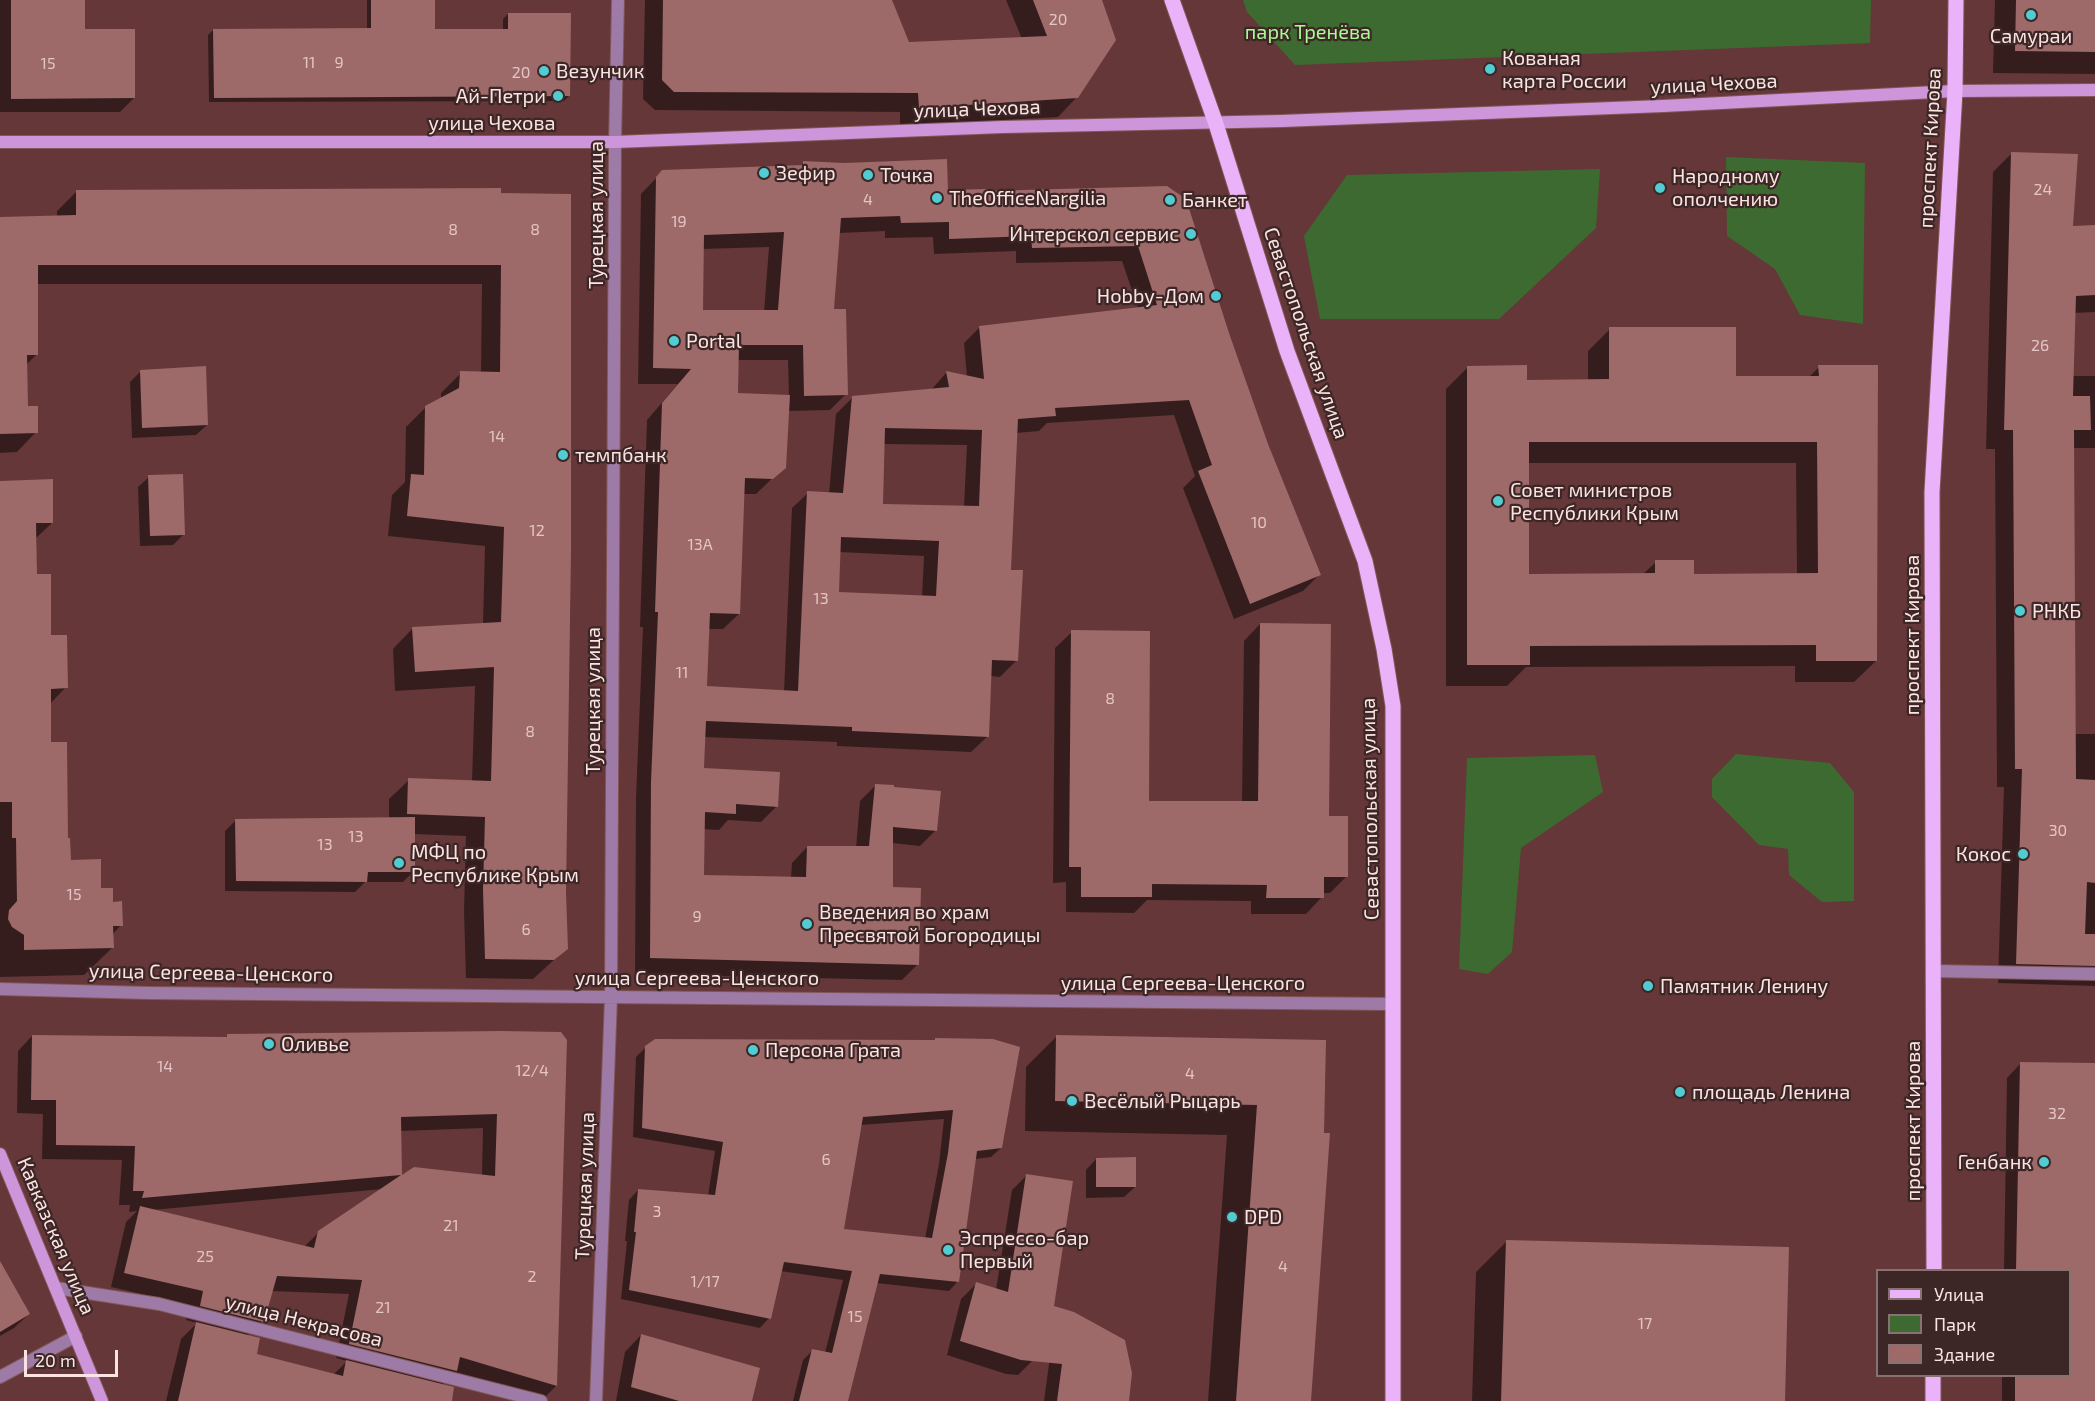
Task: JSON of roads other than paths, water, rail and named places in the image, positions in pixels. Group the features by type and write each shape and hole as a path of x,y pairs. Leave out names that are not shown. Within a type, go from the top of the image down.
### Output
{"main road":[{"name":"Севастопольская улица","path":"1172,0 1216,124 1287,351 1365,561 1384,649 1393,706 1393,1401"},
{"name":"проспект Кирова","path":"1934,1269 1932,492 1955,91 1956,0"},
{"name":"улица Чехова","path":"0,142 615,142 993,127 1216,124 1663,106 1955,91 2095,90"},
{"name":"Кавказская улица","path":"0,1154 102,1401"},
{"path":"1933,1377 1933,1401"}],"street":[{"name":"Турецкая улица","path":"596,1401 611,997 615,142 618,0"},
{"path":"1934,971 2095,974"},
{"name":"улица Сергеева-Ценского","path":"0,989 149,993 1394,1004"},
{"name":"улица Некрасова","path":"56,1288 159,1304 541,1401"},
{"path":"0,1377 76,1336"}],"place":[{"name":"Самураи","path":"2031,15"},
{"name":"Кованая карта России","path":"1490,69"},
{"name":"Везунчик","path":"544,71"},
{"name":"Ай-Петри","path":"558,96"},
{"name":"Зефир","path":"764,173"},
{"name":"Точка","path":"868,175"},
{"name":"Народному ополчению","path":"1660,188"},
{"name":"TheOfficeNargilia","path":"937,198"},
{"name":"Банкет","path":"1170,200"},
{"name":"Интерскол сервис","path":"1191,234"},
{"name":"Hobby-Дом","path":"1216,296"},
{"name":"Portal","path":"674,341"},
{"name":"темпбанк","path":"563,455"},
{"name":"Совет министров Республики Крым","path":"1498,501"},
{"name":"РНКБ","path":"2020,611"},
{"name":"Кокос","path":"2023,854"},
{"name":"МФЦ по Республике Крым","path":"399,863"},
{"name":"Введения во храм Пресвятой Богородицы","path":"807,924"},
{"name":"Памятник Ленину","path":"1648,986"},
{"name":"Оливье","path":"269,1044"},
{"name":"Персона Грата","path":"753,1050"},
{"name":"площадь Ленина","path":"1680,1092"},
{"name":"Весёлый Рыцарь","path":"1072,1101"},
{"name":"Генбанк","path":"2044,1162"},
{"name":"DPD","path":"1232,1217"},
{"name":"Эспрессо-бар Первый","path":"948,1250"}],"park label":[{"name":"парк Тренёва","path":"1308,32"}]}
